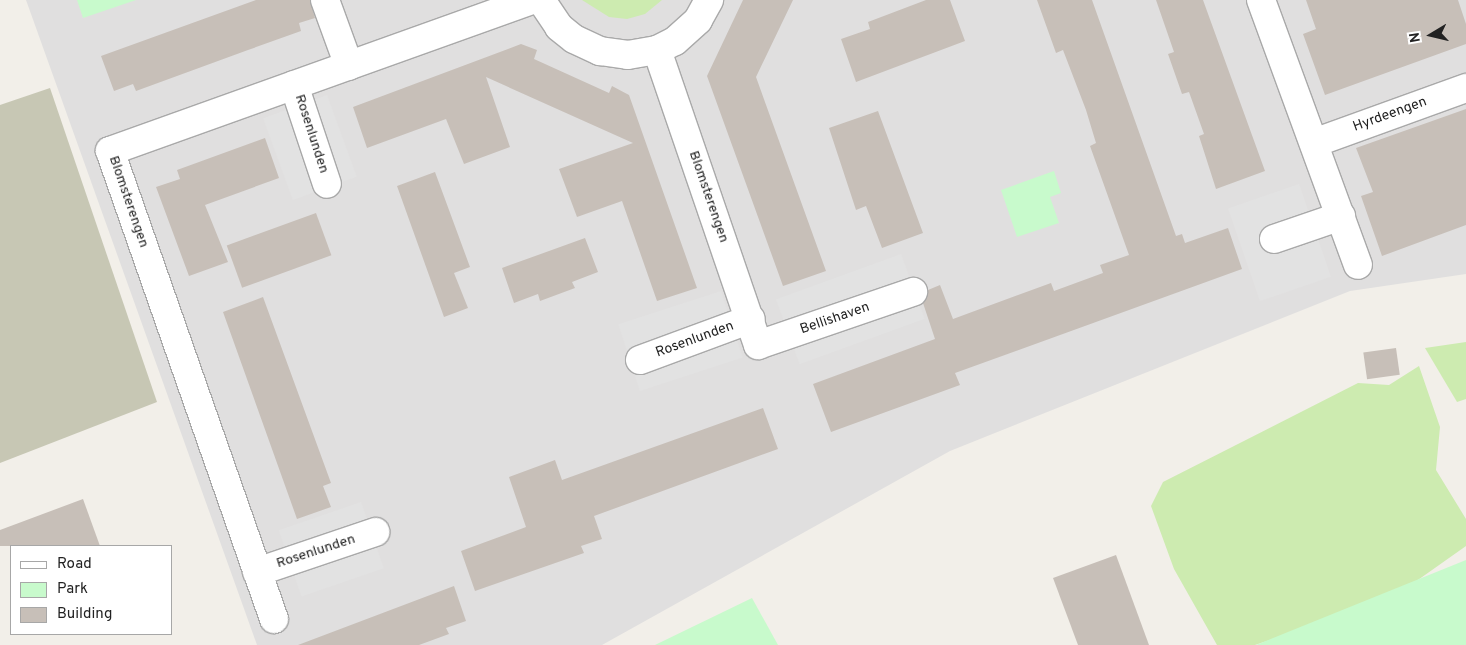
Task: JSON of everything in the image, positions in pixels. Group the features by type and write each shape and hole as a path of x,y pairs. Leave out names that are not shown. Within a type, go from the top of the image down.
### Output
{"street":[{"path":"325,0 349,66"},
{"name":"Blomsterengen","path":"274,620 110,151 532,0"},
{"path":"541,0 559,27 591,48 628,55 657,50 691,28 709,0"},
{"path":"1261,0 1358,265"},
{"name":"Blomsterengen","path":"657,50 754,332"},
{"name":"Rosenlunden","path":"294,85 327,184"},
{"name":"Hyrdeengen","path":"1314,143 1466,88"},
{"path":"1274,239 1341,216"},
{"name":"Bellishaven","path":"754,332 913,292"},
{"name":"Rosenlunden","path":"640,360 754,332"},
{"name":"Rosenlunden","path":"257,572 375,532"}],"shaded area":[{"path":"26,0 1466,0 1466,274 1350,291 950,451 602,645 257,645"},
{"path":"50,88 157,402 0,463 0,105"},
{"path":"327,95 357,177 293,200 263,118"},
{"path":"1299,184 1331,277 1260,301 1228,208"},
{"path":"901,254 925,319 800,364 776,299"},
{"path":"721,291 743,358 640,391 618,324"},
{"path":"361,502 384,568 302,597 279,530"}],"green space":[{"path":"77,0 136,0 83,18"},
{"path":"582,0 662,0 645,14 627,19 609,17"},
{"path":"1054,171 1061,193 1050,197 1059,223 1017,237 1001,190"},
{"path":"1466,342 1466,399 1457,402 1425,348"},
{"path":"1419,366 1440,427 1436,470 1466,519 1466,546 1391,599 1255,645 1217,645 1174,569 1151,506 1163,482 1358,383 1389,385"},
{"path":"1466,560 1466,645 1256,645"},
{"path":"752,598 778,645 655,645"}],"building":[{"path":"256,0 310,0 315,18 299,23 301,31 136,91 133,84 114,91 101,56"},
{"path":"743,0 793,0 756,77 826,271 783,286 707,76"},
{"path":"926,0 950,0 965,41 856,82 841,39 870,29 868,22"},
{"path":"1037,0 1092,0 1176,236 1182,234 1185,243 1228,228 1242,269 955,373 960,385 831,432 813,384 935,339 923,303 928,290 940,285 953,319 1051,283 1054,291 1103,273 1100,265 1129,255 1090,146 1096,143 1086,110 1063,50 1056,53"},
{"path":"1156,0 1203,0 1265,171 1216,189 1199,136 1204,134 1189,92 1182,94 1168,54 1174,52"},
{"path":"1306,0 1458,0 1466,24 1466,44 1325,95 1303,34 1316,29"},
{"path":"521,44 537,50 534,59 609,93 612,86 629,95 697,288 657,301 622,201 577,217 559,169 633,143 486,77 510,147 464,164 446,119 367,148 353,107"},
{"path":"1466,109 1466,225 1382,256 1361,196 1373,192 1356,148"},
{"path":"878,111 923,233 882,248 866,206 856,210 829,128"},
{"path":"265,138 279,178 205,205 228,262 189,276 156,187 180,179 177,170"},
{"path":"435,172 470,267 454,273 468,308 444,317 397,186"},
{"path":"316,213 331,255 242,288 227,245"},
{"path":"585,238 598,272 572,282 575,288 540,301 538,294 514,303 502,268"},
{"path":"263,297 331,483 323,486 331,507 297,519 223,312"},
{"path":"1396,348 1400,375 1367,379 1363,353"},
{"path":"763,408 778,449 594,516 602,539 581,546 584,553 475,591 461,551 526,527 509,477 555,460 562,480"},
{"path":"83,499 100,545 0,546 0,530"},
{"path":"1116,555 1149,645 1078,645 1053,578"},
{"path":"454,586 466,621 446,628 449,634 419,645 298,645"}]}
